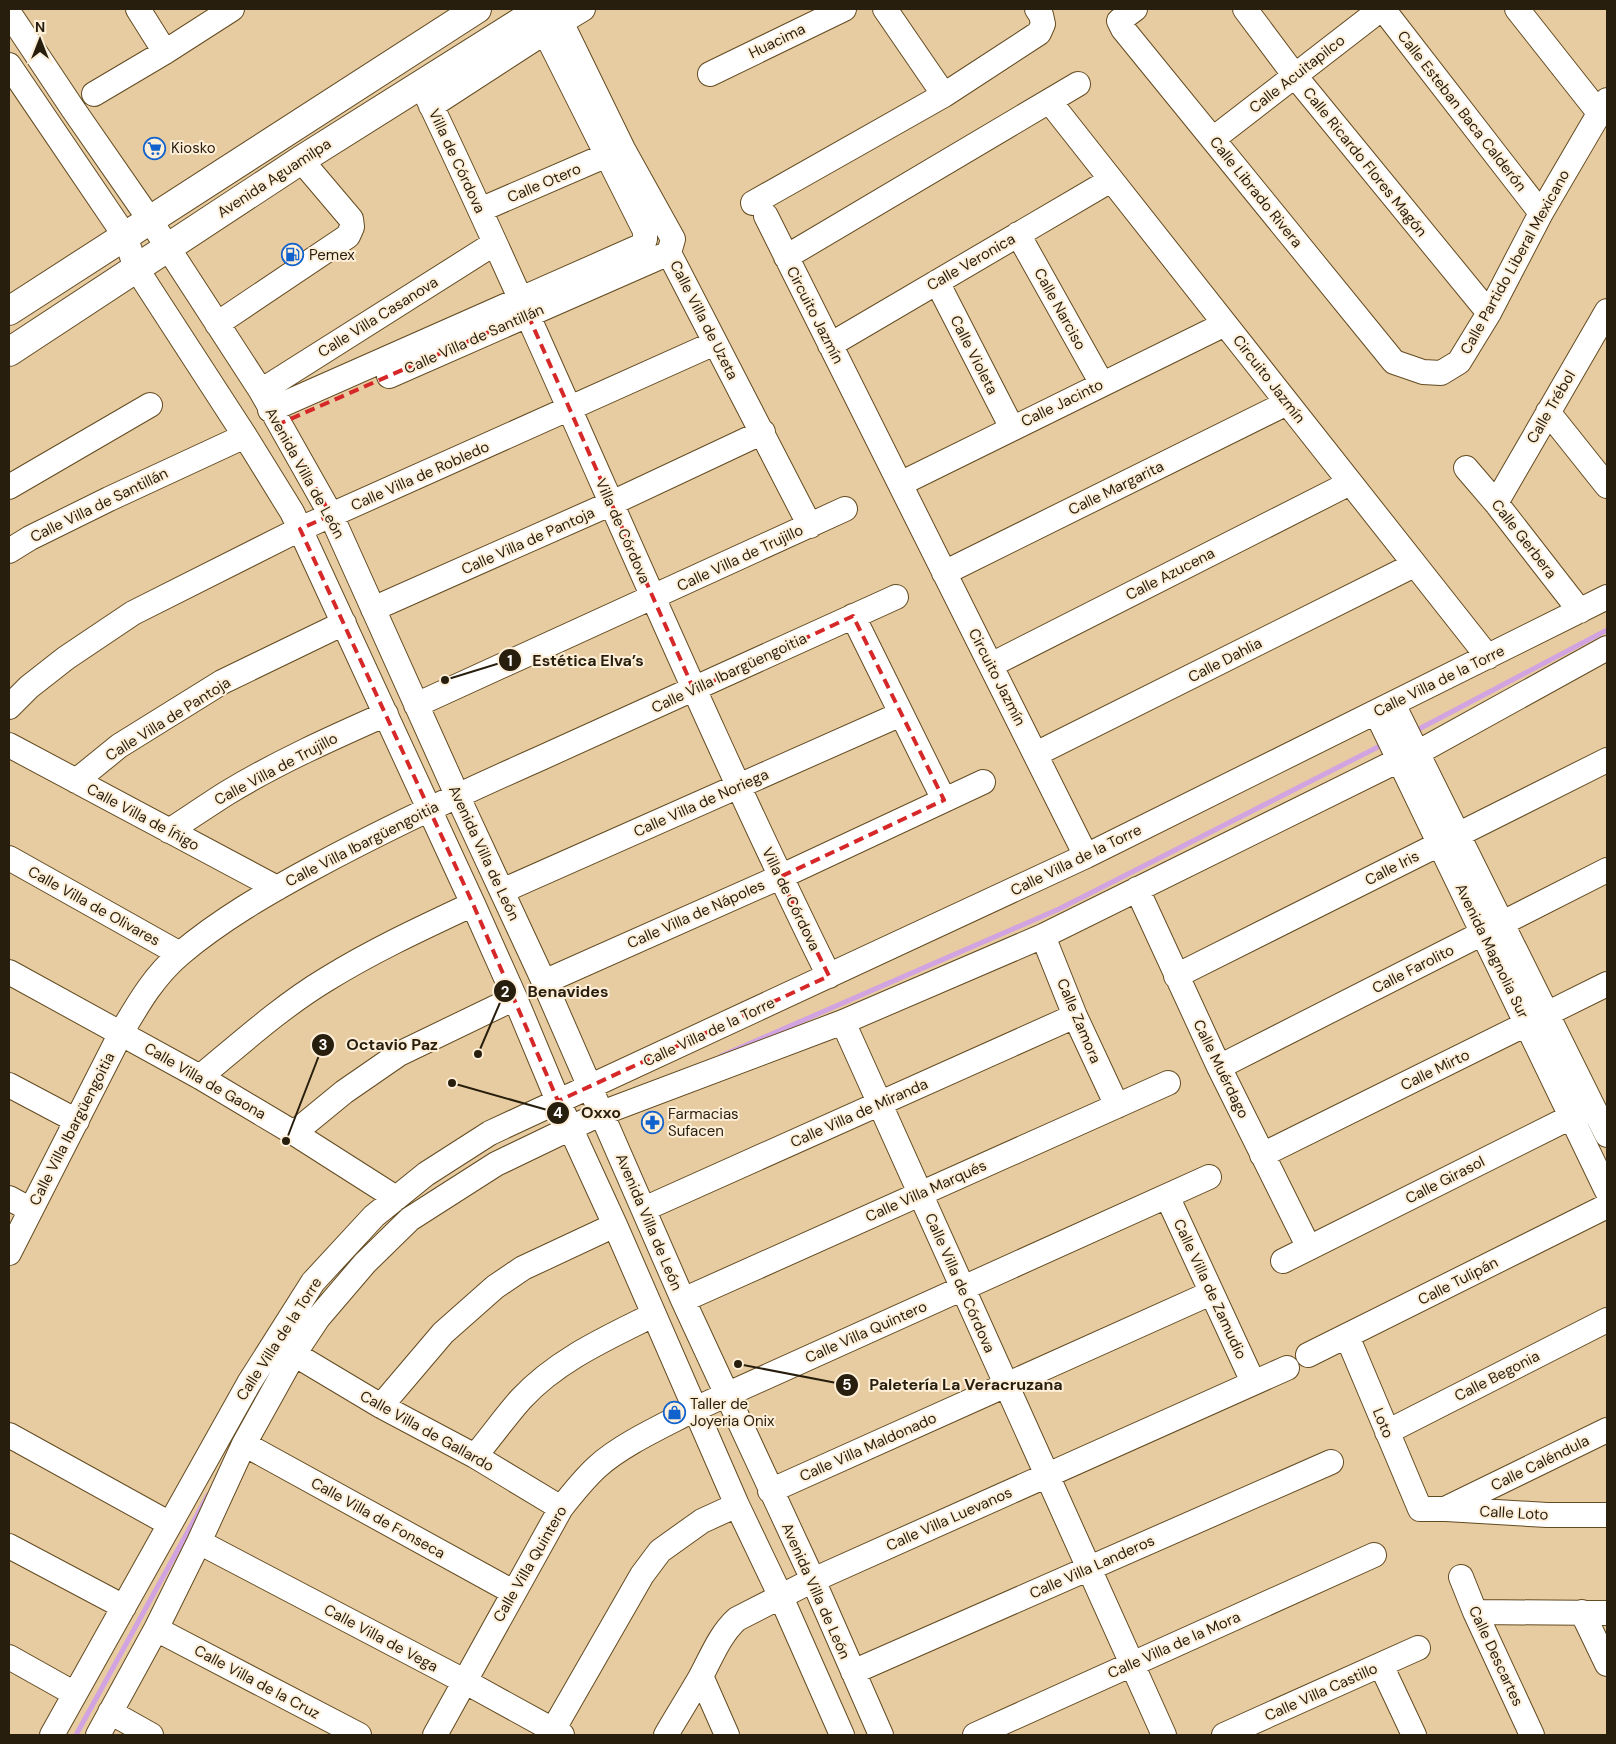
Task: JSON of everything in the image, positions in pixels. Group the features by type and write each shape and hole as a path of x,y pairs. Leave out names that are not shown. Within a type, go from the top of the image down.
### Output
{"main road":[{"path":"9,310 476,10"},
{"name":"Avenida Aguamilpa","path":"9,352 301,160 426,95 545,17"}],"street":[{"path":"138,9 164,52"},
{"path":"94,94 232,9"},
{"path":"583,9 545,17 607,155"},
{"name":"Huacima","path":"710,74 844,9"},
{"path":"885,9 944,95 1039,33 1043,24 1041,14 1037,9"},
{"name":"Calle Ricardo Flores Magón","path":"1245,9 1295,76 1489,313"},
{"name":"Calle Acuitapilco","path":"1213,139 1382,9"},
{"name":"Calle Esteban Baca Calderón","path":"1382,9 1542,213"},
{"path":"1517,9 1603,107"},
{"name":"Avenida Villa de León","path":"9,13 168,247 270,408 331,515 457,795 544,982 683,1300 770,1491 813,1580 881,1735"},
{"name":"Calle Librado Rivera","path":"1127,15 1123,28 1394,362"},
{"name":"Calle Villa de Uzeta","path":"545,17 623,149 672,239 669,253 810,526"},
{"name":"Avenida Villa de León","path":"9,65 124,236 136,268 292,512 474,904 558,1101 615,1225 736,1505 781,1597 842,1735"},
{"name":"Circuito Jazmín","path":"786,257 1078,84"},
{"name":"Villa de Córdova","path":"426,95 525,308 694,690 780,877 829,976"},
{"name":"Circuito Jazmín","path":"944,95 760,210 786,257 1086,856"},
{"name":"Circuito Jazmín","path":"1050,102 1488,657"},
{"name":"Calle Partido Liberal Mexicano","path":"1394,362 1423,372 1441,374 1459,362 1489,313 1542,213 1603,107"},
{"name":"Calle Otero","path":"480,210 607,155"},
{"name":"Calle Villa de Santillán","path":"525,308 643,245 645,231 607,155"},
{"path":"217,324 348,236 352,227 351,219 301,160"},
{"name":"Calle Veronica","path":"830,345 1111,180"},
{"name":"Calle Narciso","path":"1018,234 1102,384"},
{"name":"Calle Villa Casanova","path":"270,408 495,243"},
{"name":"Calle Villa de Santillán","path":"270,408 669,253"},
{"name":"Calle Violeta","path":"937,282 1012,428"},
{"name":"Calle Trébol","path":"1496,503 1607,310"},
{"name":"Calle Jacinto","path":"900,484 1225,324"},
{"name":"Calle Villa de Robledo","path":"9,707 29,687 66,658 132,613 300,529 715,343"},
{"name":"Calle Margarita","path":"944,573 1288,403"},
{"path":"9,487 150,405"},
{"path":"1548,412 1607,486"},
{"name":"Calle Villa de Pantoja","path":"374,610 612,503 763,432"},
{"name":"Calle Villa de Santillán","path":"9,551 74,516 245,436"},
{"name":"Calle Gerbera","path":"1466,468 1496,503 1580,611"},
{"name":"Calle Azucena","path":"991,665 1350,484"},
{"name":"Calle Villa de Trujillo","path":"416,705 845,509"},
{"name":"Calle Dahlia","path":"1036,754 1414,565"},
{"name":"Calle Villa Ibargüengoitia","path":"9,1253 121,1033 141,998 152,982 180,954 277,888 457,795 694,690 896,597"},
{"name":"Calle Villa de la Torre","path":"52,1735 249,1383 313,1282 374,1216 426,1174 490,1133 1086,856 1607,598"},
{"path":"853,616 944,800"},
{"name":"Calle Villa de Pantoja","path":"76,781 119,746 222,682 344,624"},
{"name":"Calle Villa de la Torre","path":"98,1735 156,1630 244,1444 294,1354 318,1318 365,1263 410,1219 496,1164 602,1113 843,1022 1043,936 1408,756 1607,648"},
{"name":"Avenida Magnolia Sur","path":"1384,708 1537,1019 1572,1117 1607,1191"},
{"name":"Calle Villa de Trujillo","path":"169,831 227,793 265,772 386,714"},
{"name":"Calle Villa de Noriega","path":"502,891 901,714"},
{"name":"Calle Villa de Íñigo","path":"9,745 277,888"},
{"name":"Calle Iris","path":"1176,976 1607,760"},
{"name":"Calle Villa de Nápoles","path":"544,982 780,877 983,782"},
{"name":"Calle Villa de Olivares","path":"9,858 180,954"},
{"name":"Calle Farolito","path":"1220,1067 1607,870"},
{"name":"Calle Muérdago","path":"1137,889 1176,976 1309,1248"},
{"path":"200,1077 259,1028 325,980 406,935 474,904"},
{"name":"Calle Zamora","path":"1043,936 1075,1016 1117,1106"},
{"name":"Calle Villa de Gaona","path":"9,972 200,1077 294,1133 396,1198"},
{"name":"Calle Mirto","path":"1262,1155 1607,984"},
{"path":"294,1133 344,1092 399,1054 515,998"},
{"name":"Calle Villa de Miranda","path":"644,1209 1075,1016"},
{"name":"Avenida Magnolia Sur","path":"1537,1019 1600,1102 1607,1135"},
{"name":"Calle Villa de Córdova","path":"843,1022 1164,1735"},
{"name":"Calle Villa Marqués","path":"683,1300 1168,1083"},
{"path":"9,1085 76,1122"},
{"name":"Calle Girasol","path":"1283,1261 1600,1102"},
{"name":"Calle Villa Quintero","path":"435,1735 561,1508 580,1484 598,1466 631,1444 695,1409 1209,1177"},
{"name":"Calle Villa de Zamudio","path":"1167,1196 1253,1382"},
{"path":"9,1198 31,1210"},
{"name":"Calle Tulipán","path":"1308,1356 1607,1206"},
{"path":"381,1406 443,1333 495,1287 523,1268 615,1225"},
{"name":"Calle Villa Maldonado","path":"770,1491 1211,1293"},
{"path":"475,1456 522,1398 555,1370 588,1347 653,1315"},
{"name":"Calle Begonia","path":"1387,1432 1607,1320"},
{"name":"Loto","path":"1347,1336 1420,1509"},
{"name":"Calle Villa de Gallardo","path":"294,1354 381,1406 475,1456 561,1508"},
{"name":"Calle Villa Luevanos","path":"666,1735 701,1676 708,1660 730,1625 737,1619 813,1580 1287,1368"},
{"name":"Calle Caléndula","path":"1446,1509 1607,1430"},
{"path":"9,1435 170,1524"},
{"name":"Calle Villa de Fonseca","path":"244,1444 513,1592"},
{"name":"Calle Villa Landeros","path":"853,1672 1331,1462"},
{"path":"1530,1468 1518,1485 1520,1499 1531,1510 1547,1515"},
{"path":"558,1733 642,1575 660,1551 702,1521 736,1505"},
{"name":"Calle Loto","path":"1420,1509 1547,1515 1607,1515"},
{"name":"Calle Villa de Vega","path":"199,1542 464,1681 558,1733"},
{"path":"9,1546 124,1608"},
{"name":"Calle Villa de la Mora","path":"975,1735 1374,1555"},
{"name":"Calle Descartes","path":"1461,1577 1475,1612 1532,1735"},
{"path":"1475,1612 1607,1612"},
{"path":"1582,1612 1607,1664"},
{"name":"Calle Villa de la Cruz","path":"156,1630 359,1735"},
{"name":"Calle Villa Castillo","path":"1224,1735 1418,1648"},
{"path":"9,1657 75,1694"},
{"path":"1381,1664 1414,1735"},
{"path":"701,1676 727,1735"},
{"path":"110,1712 151,1735"}],"highlighted area":[{"path":"528,315 694,690 853,616 944,800 780,877 829,976 558,1101 473,904 300,529 331,515 279,424"}],"waterway":[{"path":"1419,729 1607,630"},
{"path":"721,1056 1059,909 1378,747"},
{"path":"76,1735 208,1495"}],"place":[{"name":"Kiosko","path":"155,148"},
{"name":"Pemex","path":"293,255"},
{"name":"Estética Elva’s","path":"445,680"},
{"name":"Benavides","path":"478,1054"},
{"name":"Oxxo","path":"452,1083"},
{"name":"Farmacias Sufacen","path":"652,1123"},
{"name":"Octavio Paz","path":"286,1141"},
{"name":"Paletería La Veracruzana","path":"738,1364"},
{"name":"Taller de Joyeria Onix","path":"674,1413"}]}
